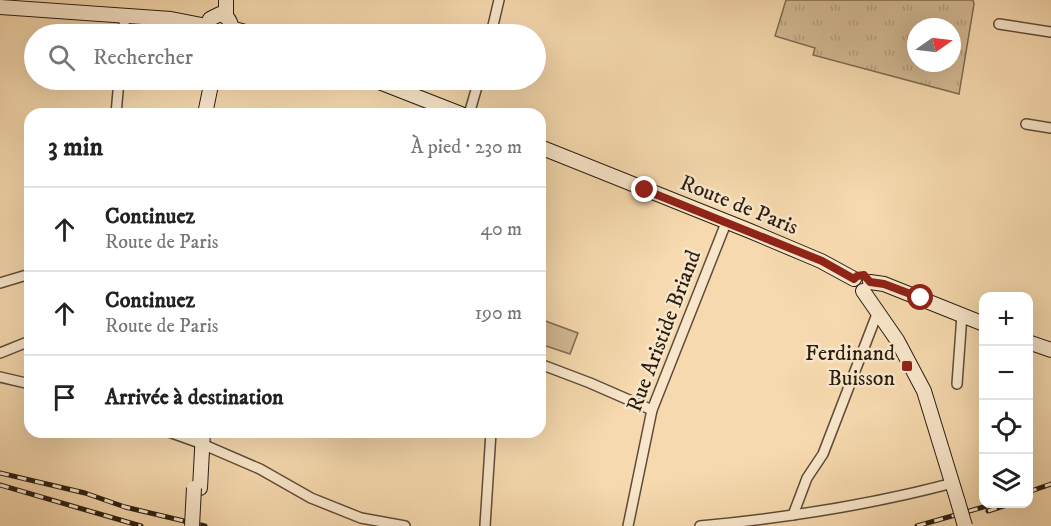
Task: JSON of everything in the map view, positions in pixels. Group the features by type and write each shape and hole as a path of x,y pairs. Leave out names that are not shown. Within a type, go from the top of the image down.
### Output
{"main road":[{"path":"218,0 225,23"},
{"path":"225,23 226,0"},
{"path":"0,7 171,19 188,24"},
{"path":"210,24 210,18 225,23"},
{"path":"199,108 202,90"},
{"path":"207,108 210,90"},
{"path":"400,90 446,108"},
{"name":"Route de Paris","path":"546,149 822,261 854,279 864,275 867,287"},
{"path":"965,526 924,391 897,340 878,314 867,287 884,284 979,322"},
{"path":"1033,343 1051,350"},
{"path":"192,526 201,438"},
{"path":"197,488 198,526"}],"street":[{"path":"493,24 499,0"},
{"path":"124,15 124,24"},
{"path":"999,24 1051,32"},
{"path":"117,108 118,90"},
{"path":"471,108 476,90"},
{"path":"1026,124 1051,129"},
{"name":"Rue Aristide Briand","path":"628,526 652,410 726,223"},
{"path":"0,283 24,276"},
{"path":"793,515 807,478 823,454 878,314"},
{"path":"957,384 962,315"},
{"path":"0,353 24,343"},
{"path":"546,366 652,410"},
{"path":"0,377 24,383"},
{"path":"205,438 311,498 361,518 405,526"},
{"path":"485,526 491,438"},
{"path":"700,526 860,504 952,483"}],"green space":[{"path":"786,0 973,0 959,94 813,55 815,48 775,36"},
{"path":"546,321 578,333 570,354 546,346"}],"railway":[{"path":"0,473 85,493 125,507 205,526"},
{"path":"1033,490 1051,484"},
{"path":"0,485 141,526"},
{"path":"917,526 980,508"},
{"path":"988,511 997,508"}],"place":[{"name":"Ferdinand Buisson","path":"907,366"}],"route":[{"path":"645,190 822,261 846,276 854,279 864,275 870,282 884,284 921,298"}]}
